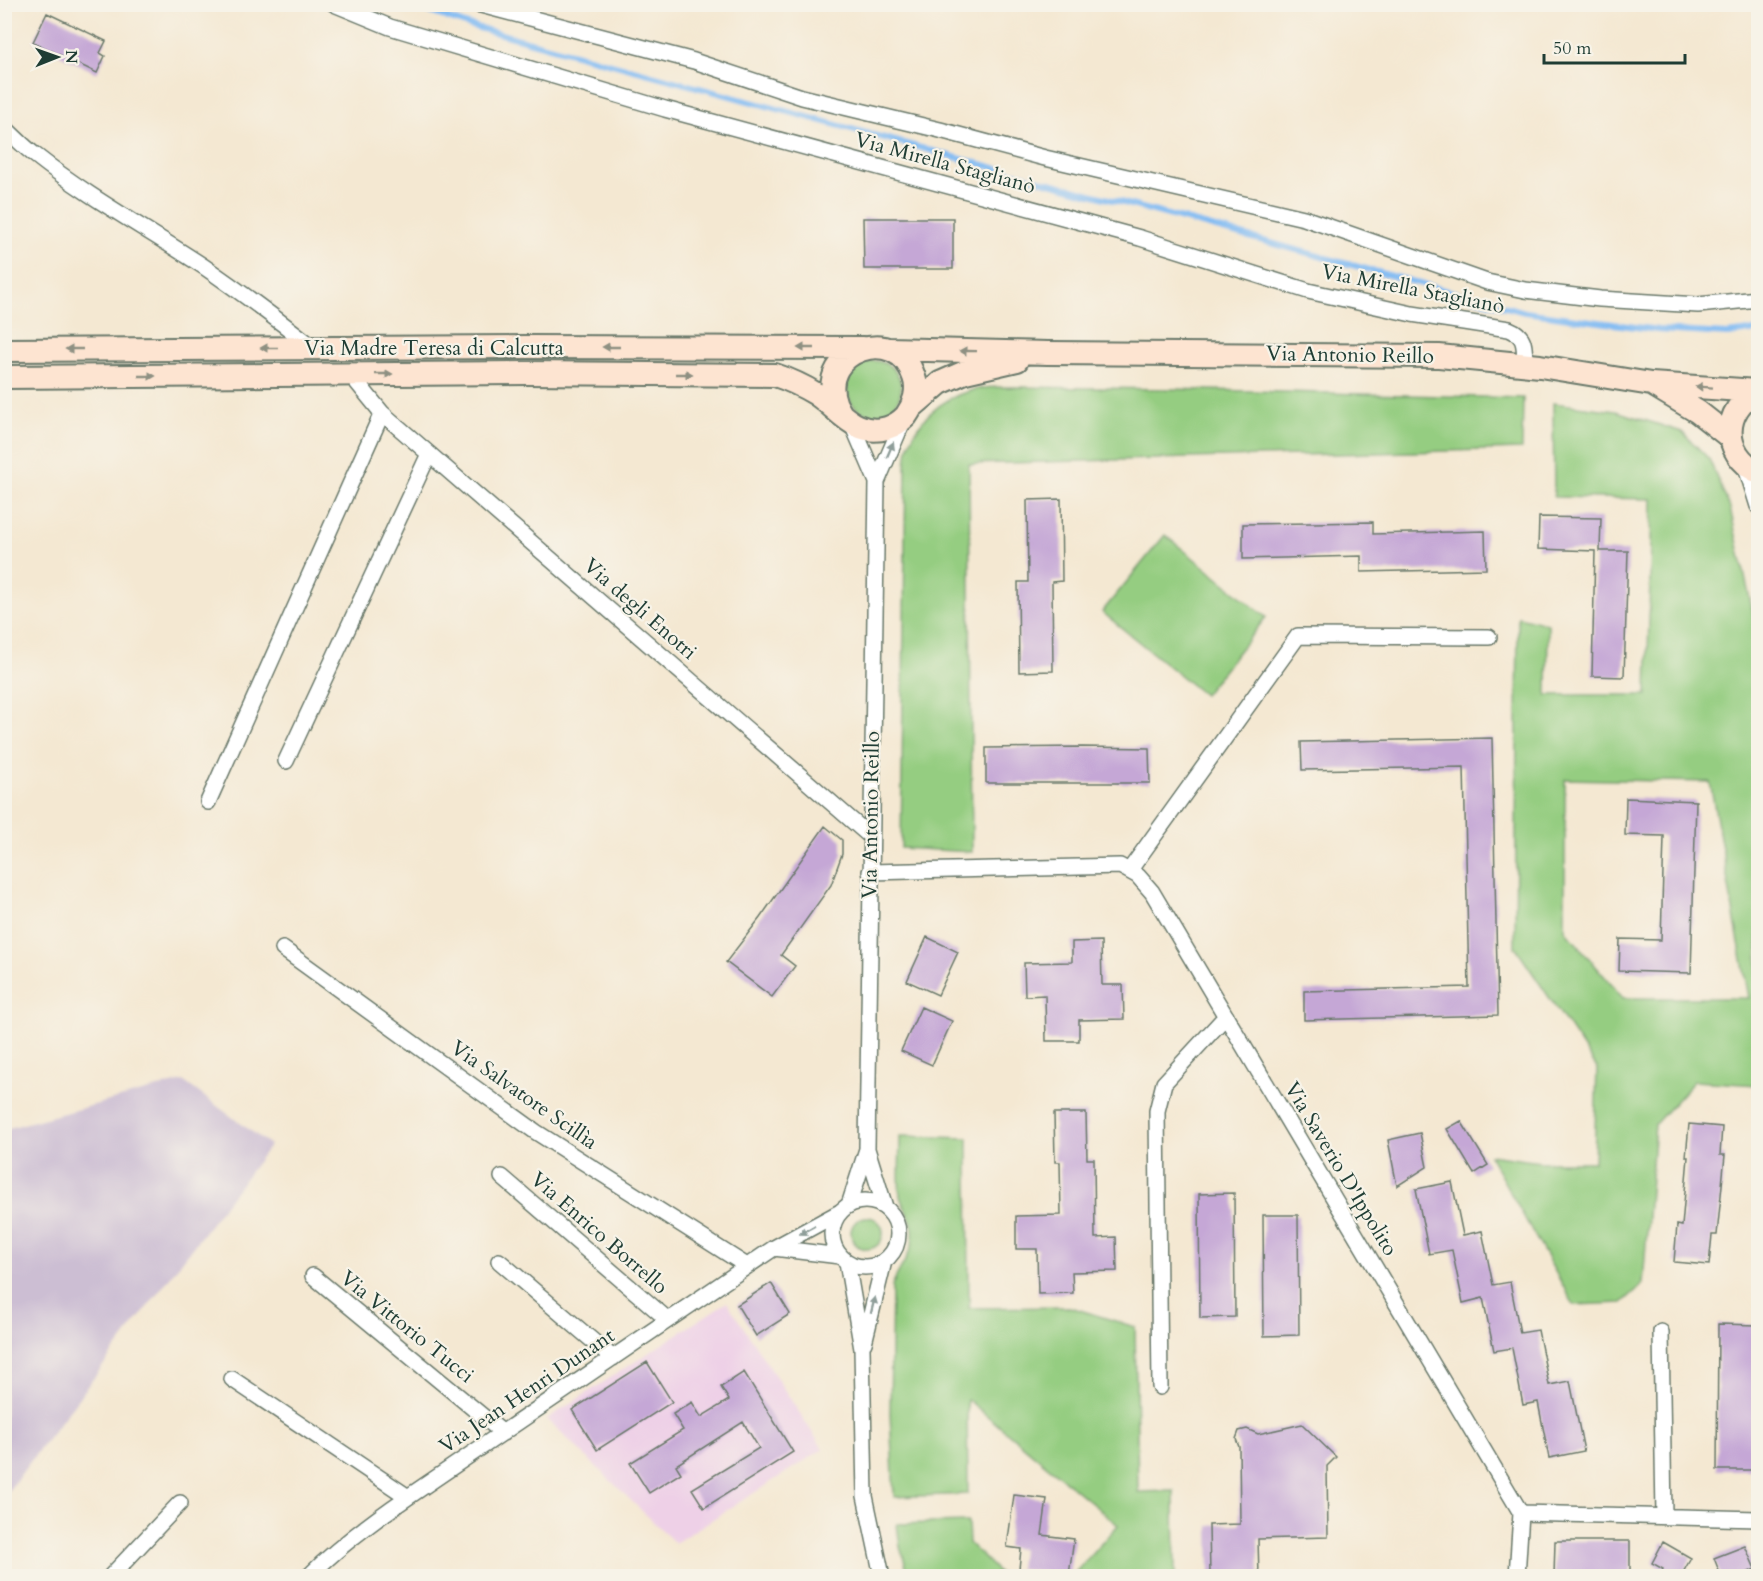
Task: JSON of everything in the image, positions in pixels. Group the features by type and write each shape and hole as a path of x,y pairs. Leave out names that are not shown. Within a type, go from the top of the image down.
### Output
{"main road":[{"path":"872,346 889,349 901,356 910,366 915,380 916,394 908,413 892,427 879,430 865,429 847,419 835,402 833,388 835,375 842,362 852,353 872,346"},
{"name":"Via Madre Teresa di Calcutta","path":"4,350 864,348"},
{"name":"Via Antonio Reillo","path":"889,349 1047,353 1438,356 1525,365 1651,384 1758,391"},
{"name":"Via Antonio Reillo","path":"908,413 940,383 965,372 1047,353"},
{"name":"Via Madre Teresa di Calcutta","path":"4,377 775,375 799,384 818,395 847,419"},
{"name":"Via Antonio Reillo","path":"1651,384 1698,412 1731,438"},
{"path":"1752,468 1736,452 1731,438 1731,424 1736,410 1745,399 1758,391"}],"street":[{"name":"Via Mirella Staglianò","path":"334,4 390,27 654,106 1140,238 1308,291 1412,314 1509,329 1518,332 1522,337 1525,365"},
{"path":"477,4 694,61 802,97 1045,158 1304,218 1487,282 1525,290 1600,299 1698,305 1758,299"},
{"path":"4,127 33,154 76,185 204,267 314,348"},
{"name":"Via degli Enotri","path":"351,375 382,413 871,837"},
{"path":"208,802 382,413"},
{"name":"Via Antonio Reillo","path":"885,1207 867,1149 877,482 908,413"},
{"name":"Via Antonio Reillo","path":"847,419 877,482"},
{"path":"286,761 429,454"},
{"path":"1752,468 1758,506"},
{"path":"870,872 1120,866 1129,871 1298,636 1489,638"},
{"name":"Via Saverio D'Ippolito","path":"1129,871 1138,876 1152,892 1521,1513"},
{"name":"Via Salvatore Scillìa","path":"283,949 537,1132 747,1266"},
{"path":"1160,1386 1157,1111 1164,1083 1226,1016"},
{"name":"Via Antonio Reillo","path":"845,1208 867,1149"},
{"name":"Via Enrico Borrello","path":"502,1177 668,1320"},
{"path":"774,1248 844,1259 856,1266 875,1266 892,1254 898,1234 897,1224 885,1207 867,1201 858,1202 845,1208 834,1222 832,1234 834,1245 844,1259 862,1349 865,1496 882,1576"},
{"name":"Via Jean Henri Dunant","path":"309,1576 365,1527 408,1497 774,1248 845,1208"},
{"path":"499,1261 613,1358"},
{"path":"862,1349 884,1261"},
{"name":"Via Vittorio Tucci","path":"313,1276 503,1433"},
{"path":"1661,1332 1664,1516"},
{"path":"232,1379 408,1497"},
{"path":"111,1576 180,1503"},
{"path":"1517,1576 1521,1513 1758,1519"}],"shaded area":[{"path":"183,1081 270,1145 5,1495 5,1129"},
{"path":"727,1302 823,1449 675,1543 547,1419"}],"green space":[{"path":"874,361 884,363 893,369 899,378 901,388 899,398 893,407 884,413 874,415 864,413 855,407 849,398 847,388 849,378 855,369 864,363"},
{"path":"983,388 1523,398 1522,449 969,464 972,852 901,848 908,448 922,422 949,399"},
{"path":"1553,403 1616,411 1682,432 1709,459 1730,508 1758,636 1758,1085 1694,1081 1655,1124 1643,1284 1622,1303 1574,1305 1489,1155 1540,1162 1594,1162 1597,1068 1515,947 1518,617 1548,624 1547,695 1647,695 1652,499 1554,497","holes":["1565,779 1710,782 1749,998 1623,998 1565,930"]},
{"path":"1165,535 1266,617 1204,695 1102,612"},
{"path":"900,1136 968,1138 969,1308 1070,1307 1135,1327 1138,1492 1174,1491 1175,1576 1072,1576 1118,1525 967,1399 968,1494 894,1497 890,1413 892,1286 908,1255 913,1235 912,1224 900,1196"},
{"path":"867,1217 878,1222 883,1233 878,1244 867,1249 856,1244 851,1233 856,1222"},
{"path":"968,1522 969,1543 1002,1576 909,1576 900,1547 897,1524"}],"building":[{"path":"47,13 106,41 100,53 105,56 97,73 33,42"},
{"path":"863,218 953,218 953,269 864,269"},
{"path":"1061,499 1062,581 1052,582 1053,671 1019,672 1018,582 1028,582 1027,500"},
{"path":"1539,517 1601,518 1600,551 1628,551 1624,677 1592,676 1595,551 1538,549"},
{"path":"1373,522 1373,534 1485,531 1486,569 1361,572 1361,556 1243,559 1243,524"},
{"path":"1492,738 1498,1015 1304,1020 1304,991 1469,987 1464,767 1302,770 1301,742"},
{"path":"986,748 1149,748 1150,783 986,783"},
{"path":"1626,798 1696,801 1691,973 1619,971 1620,939 1661,940 1664,836 1625,835"},
{"path":"825,826 842,840 842,854 831,885 781,955 795,966 772,997 726,962"},
{"path":"927,937 958,952 938,995 907,981"},
{"path":"1101,941 1102,985 1123,985 1124,1019 1079,1020 1079,1041 1046,1041 1045,995 1025,996 1024,963 1072,962 1072,942"},
{"path":"921,1007 952,1021 932,1065 901,1051"},
{"path":"1054,1113 1086,1113 1087,1159 1094,1159 1095,1238 1116,1237 1117,1271 1072,1272 1073,1293 1038,1294 1037,1249 1016,1249 1016,1216 1061,1215 1060,1162 1055,1162"},
{"path":"1461,1121 1488,1165 1474,1174 1447,1129"},
{"path":"1689,1124 1722,1127 1720,1155 1725,1155 1717,1235 1712,1235 1709,1265 1674,1262 1677,1225 1682,1226"},
{"path":"1420,1133 1427,1167 1397,1186 1388,1140"},
{"path":"1452,1182 1463,1235 1482,1231 1493,1285 1510,1282 1520,1333 1538,1330 1549,1385 1570,1381 1584,1451 1549,1458 1538,1402 1523,1405 1512,1348 1494,1351 1483,1298 1463,1303 1452,1250 1429,1254 1416,1189"},
{"path":"1234,1193 1235,1317 1200,1318 1199,1194"},
{"path":"1263,1215 1298,1215 1299,1335 1264,1336"},
{"path":"771,1283 790,1314 756,1336 737,1305"},
{"path":"1718,1324 1758,1325 1755,1440 1758,1440 1758,1470 1717,1470"},
{"path":"647,1362 672,1402 597,1450 572,1410"},
{"path":"744,1372 793,1452 704,1508 692,1489 759,1448 743,1422 676,1465 681,1473 649,1493 630,1463 683,1430 673,1414 692,1402 701,1417 729,1400 721,1387"},
{"path":"1302,1424 1336,1457 1327,1466 1328,1537 1258,1539 1259,1576 1210,1576 1209,1525 1240,1524 1239,1447 1236,1439 1239,1431 1247,1429 1258,1434"},
{"path":"1014,1495 1047,1499 1042,1535 1074,1539 1069,1575 1019,1569 1021,1549 1007,1547"},
{"path":"1555,1541 1630,1541 1630,1576 1554,1576"},
{"path":"1663,1542 1691,1558 1681,1576 1659,1576 1663,1569 1652,1563"},
{"path":"1745,1546 1755,1569 1747,1573 1749,1576 1721,1576 1714,1558"}],"waterway":[{"path":"407,4 468,25 1525,312 1658,330 1728,334 1758,330"}]}
